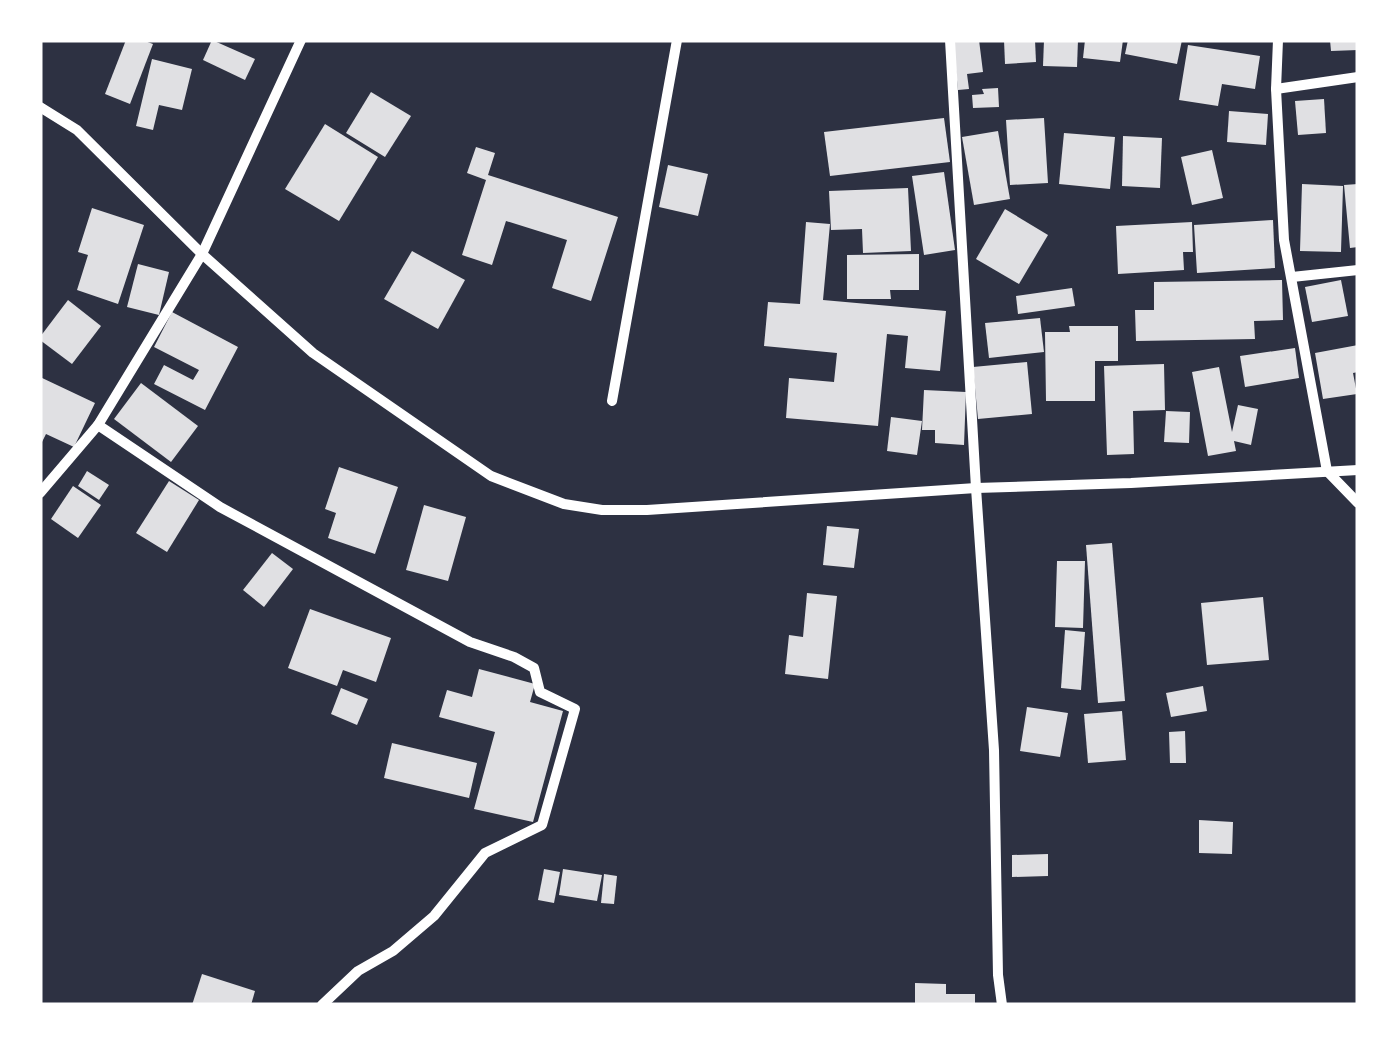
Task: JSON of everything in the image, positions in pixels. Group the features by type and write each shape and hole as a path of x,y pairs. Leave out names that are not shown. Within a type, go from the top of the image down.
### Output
{"street":[{"path":"40,493 98,425 202,254 301,40"},
{"path":"612,401 676,40"},
{"path":"950,40 994,750 998,975 1002,1005"},
{"path":"1278,40 1276,89 1284,240 1327,471 1358,503"},
{"path":"1276,89 1358,77"},
{"path":"40,107 77,130 202,254 313,353 491,476 564,504 602,510 647,510 976,488 1358,470"},
{"path":"1292,278 1358,270"},
{"path":"98,425 220,506 470,642 534,668 540,692 575,708 542,824 484,853 434,916 393,951 358,971 322,1005"}],"building":[{"path":"126,40 153,44 130,104 105,94"},
{"path":"212,40 255,59 245,80 203,60"},
{"path":"953,40 979,40 983,72 967,74 969,89 958,90"},
{"path":"1004,40 1035,40 1036,62 1005,64"},
{"path":"1044,40 1078,40 1077,67 1043,66"},
{"path":"1085,40 1123,40 1120,62 1083,58"},
{"path":"1128,40 1182,40 1177,64 1125,54"},
{"path":"1330,40 1358,40 1358,50 1331,51"},
{"path":"1188,45 1260,56 1255,89 1222,84 1218,106 1179,100"},
{"path":"152,59 192,69 182,110 159,105 153,130 136,126"},
{"path":"998,88 999,107 973,108 972,95 984,94 982,89"},
{"path":"371,92 411,116 385,157 346,133"},
{"path":"1324,99 1326,133 1298,135 1295,101"},
{"path":"1229,111 1268,114 1266,145 1227,142"},
{"path":"944,118 950,162 830,176 824,132"},
{"path":"1044,118 1048,183 1010,185 1006,120"},
{"path":"325,124 378,157 339,221 285,189"},
{"path":"998,131 1010,199 974,205 962,137"},
{"path":"1064,133 1115,137 1110,189 1059,184"},
{"path":"1123,136 1162,138 1160,188 1122,186"},
{"path":"476,147 495,153 488,175 618,217 591,301 552,288 567,240 506,221 492,265 462,255 486,180 467,173"},
{"path":"1212,150 1223,198 1192,205 1181,157"},
{"path":"668,165 708,174 698,216 659,207"},
{"path":"944,172 955,250 924,255 912,176"},
{"path":"1302,184 1343,186 1341,252 1300,251"},
{"path":"1358,184 1358,247 1350,248 1344,185"},
{"path":"908,188 911,251 863,253 862,229 831,230 829,191"},
{"path":"92,208 144,225 118,304 77,290 88,255 78,252"},
{"path":"1005,209 1048,235 1019,284 976,259"},
{"path":"1273,220 1275,268 1197,273 1194,225"},
{"path":"806,222 830,224 823,300 946,311 940,371 905,368 908,336 887,334 878,426 786,418 789,378 834,382 837,353 764,346 768,302 800,304"},
{"path":"1192,222 1193,252 1183,252 1184,270 1118,274 1116,226"},
{"path":"412,251 465,280 438,329 384,299"},
{"path":"919,254 919,290 890,290 891,299 847,299 847,255"},
{"path":"138,264 169,272 159,315 127,307"},
{"path":"1282,280 1283,320 1254,321 1255,339 1136,341 1135,310 1154,310 1154,282"},
{"path":"1341,280 1348,316 1312,322 1305,287"},
{"path":"1072,288 1075,306 1018,314 1016,296"},
{"path":"68,300 101,326 72,364 40,340"},
{"path":"172,312 238,347 205,410 154,384 164,365 193,380 199,370 154,347"},
{"path":"1040,318 1044,352 989,358 985,323"},
{"path":"1069,326 1118,326 1118,361 1095,361 1095,401 1046,401 1045,332 1070,332"},
{"path":"1358,345 1358,372 1353,373 1357,394 1323,399 1315,353"},
{"path":"1295,348 1299,378 1245,387 1240,356"},
{"path":"1027,362 1032,414 978,419 973,367"},
{"path":"1164,364 1165,410 1133,411 1134,454 1107,455 1104,366"},
{"path":"1219,367 1232,432 1238,405 1258,409 1251,445 1234,441 1236,451 1208,456 1192,372"},
{"path":"40,377 95,403 74,447 46,434 40,446"},
{"path":"141,383 198,426 171,462 114,419"},
{"path":"924,390 966,392 964,445 935,443 935,430 922,430"},
{"path":"1166,411 1190,412 1189,443 1164,442"},
{"path":"891,417 922,421 917,455 887,451"},
{"path":"339,467 398,487 375,554 328,538 336,513 325,509"},
{"path":"87,471 109,485 99,500 78,486"},
{"path":"169,481 199,500 167,552 136,533"},
{"path":"73,486 101,505 78,538 51,519"},
{"path":"424,505 466,517 448,581 406,570"},
{"path":"827,526 859,529 854,568 823,565"},
{"path":"1112,543 1125,701 1098,703 1086,545"},
{"path":"272,553 293,569 264,607 243,590"},
{"path":"1057,561 1085,561 1083,628 1055,627"},
{"path":"807,593 837,596 828,679 785,674 789,635 803,637"},
{"path":"1263,597 1269,660 1207,665 1201,603"},
{"path":"310,609 391,638 376,682 343,670 337,686 288,668"},
{"path":"1065,630 1085,632 1081,690 1061,688"},
{"path":"479,669 535,684 530,702 563,711 533,822 474,809 495,732 439,717 447,690 472,697"},
{"path":"1203,686 1207,711 1171,717 1166,693"},
{"path":"341,688 368,699 357,725 331,714"},
{"path":"1027,707 1068,713 1060,757 1020,751"},
{"path":"1122,711 1126,760 1088,763 1084,714"},
{"path":"1185,731 1186,763 1170,763 1169,732"},
{"path":"392,743 477,763 469,798 384,778"},
{"path":"1199,820 1233,822 1232,854 1199,853"},
{"path":"1048,854 1048,876 1012,877 1012,855"},
{"path":"544,869 560,872 554,903 538,900"},
{"path":"563,869 602,875 597,901 559,895"},
{"path":"604,874 617,876 614,904 601,903"},
{"path":"202,974 255,991 251,1005 192,1005"},
{"path":"915,983 946,984 946,994 975,994 975,1005 915,1005"}]}
